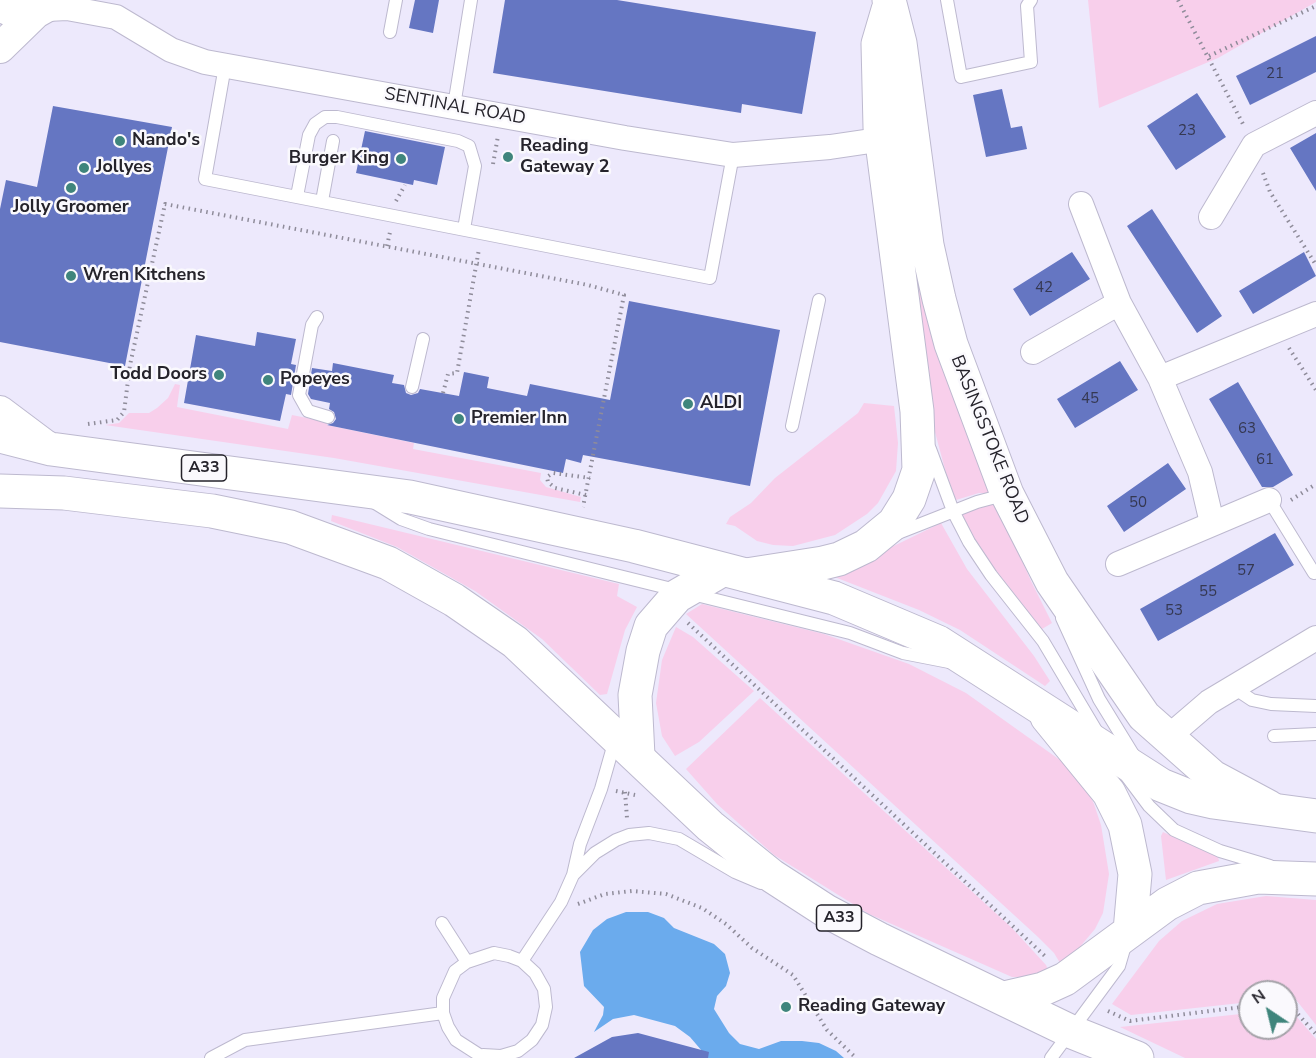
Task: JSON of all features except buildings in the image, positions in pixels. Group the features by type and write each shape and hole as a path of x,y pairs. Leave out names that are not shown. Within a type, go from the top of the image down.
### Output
{"main road":[{"name":"BASINGSTOKE ROAD","path":"627,745 642,651 651,626 662,611 684,607 734,573 839,559 875,540 894,523 916,483 921,458 897,137 900,43 889,2"},
{"name":"BASINGSTOKE ROAD","path":"897,137 951,344 1007,494 1052,582 1131,701 1167,738 1213,777 1278,812"},
{"name":"A33","path":"0,436 51,449 351,488 537,524 633,546 734,573"},
{"name":"A33","path":"0,491 64,493 212,511 290,527 388,563 454,600 515,642 742,854 825,911 1072,1032 1137,1058"},
{"name":"BASINGSTOKE ROAD","path":"734,573 834,598 866,609 938,642 1161,785 1191,797 1316,816"},
{"path":"1038,706 1091,768 1109,793 1122,818 1133,855 1135,874 1130,931"},
{"path":"1004,998 1043,989 1065,979 1167,904 1198,888 1258,877 1307,878"}],"street":[{"path":"0,7 18,14 47,8"},
{"name":"SENTINAL ROAD","path":"47,8 111,8 171,50 225,66 625,138 733,155 897,137"},
{"path":"0,48 47,8"},
{"path":"1211,217 1254,145 1316,112"},
{"path":"1080,204 1119,303 1160,378 1200,472 1212,522"},
{"path":"1033,352 1119,303"},
{"path":"1160,378 1316,314"},
{"path":"0,411 51,449"},
{"path":"1118,564 1212,522 1272,505"},
{"path":"1167,738 1209,702 1316,638"}],"lane":[{"path":"390,32 396,0"},
{"path":"454,106 471,0"},
{"path":"947,0 961,77 1031,62 1027,6 1031,0"},
{"path":"225,66 205,179 710,278 733,155"},
{"path":"297,196 309,135 315,124 325,117 370,123 458,141 469,146 476,166 464,229"},
{"path":"322,201 333,141"},
{"path":"792,426 819,300"},
{"path":"317,316 312,325 298,395 308,411 328,417"},
{"path":"412,387 423,339"},
{"path":"917,411 953,511 979,559 1043,641 1110,753 1149,806 1174,830 1220,851 1307,878"},
{"path":"351,488 400,519 684,607 850,633 903,653 980,667"},
{"path":"875,540 906,532 953,511 1007,494"},
{"path":"1272,505 1314,573"},
{"path":"1052,582 1064,626 1100,699 1134,755 1161,785"},
{"path":"1234,688 1252,700 1271,704 1316,706"},
{"path":"1274,736 1316,734"},
{"path":"522,961 555,913 573,875 580,844 601,789 627,745"},
{"path":"573,875 596,853 616,840 638,834 666,835 689,845 735,872 825,911"},
{"path":"442,923 466,962"},
{"path":"1051,1058 1119,966 1130,931"},
{"path":"494,953 522,961 535,973 544,989 546,1007 542,1025 532,1040 518,1051 501,1056 483,1057 468,1050 456,1040 448,1027 443,1013 447,984 455,971 466,962 494,953"},
{"path":"211,1058 245,1041 443,1013"}],"path":[{"path":"1178,0 1209,56 1316,6"},
{"path":"493,168 502,115"},
{"path":"81,427 117,420 124,412 130,365 165,204 477,263 624,295 582,510"},
{"path":"443,393 448,374 457,373 482,232"},
{"path":"1278,330 1316,390"},
{"path":"586,495 555,488 548,482 547,477 553,473 590,478"},
{"path":"1272,505 1316,484"},
{"path":"684,607 1055,965"},
{"path":"555,913 605,894 633,891 666,894 702,908 726,924 752,948 792,975 827,1030 856,1058"},
{"path":"1118,1016 1130,1021 1238,1008"},
{"path":"1298,1014 1316,1034"}],"shaded area":[{"path":"1088,0 1316,0 1316,2 1218,58 1099,108"},
{"path":"911,214 993,493 979,493 956,500 946,473 932,421 914,304"},
{"path":"175,384 180,385 177,407 288,429 292,415 327,422 327,425 414,443 413,449 541,473 540,480 546,487 581,497 580,502 334,458 105,425 119,423 129,413 149,413 168,398"},
{"path":"864,403 894,406 898,443 896,471 878,503 867,514 835,535 793,546 757,541 735,526 726,524 730,517 751,503 775,478 858,413"},
{"path":"990,503 996,504 1000,510 1052,623 1042,629 983,554 962,517 962,514"},
{"path":"332,515 619,584 617,596 637,607 625,630 607,694 600,695 542,639 475,591 397,547 331,521"},
{"path":"941,523 967,569 1034,656 1050,681 1045,686 960,630 919,610 832,576"},
{"path":"702,604 824,634 909,664 966,693 1067,765 1087,789 1094,804 1101,825 1109,874 1103,913 1095,929 1073,955 1060,963 1054,953 1038,937 686,614"},
{"path":"676,627 693,637 754,691 699,742 675,756 662,736 656,703 662,660"},
{"path":"760,698 1012,928 1046,965 1049,972 1028,977 1012,977 869,914 774,855 717,804 686,769"},
{"path":"1163,832 1218,857 1219,861 1166,880 1161,836"},
{"path":"1266,896 1316,900 1316,1025 1298,1002 1298,980 1238,980 1238,1003 1131,1015 1112,1004 1159,941 1182,921 1217,904"},
{"path":"1238,1014 1238,1040 1298,1040 1298,1018 1316,1039 1316,1058 1185,1058 1120,1027"}],"water":[{"path":"626,912 648,912 664,918 674,928 714,944 725,954 730,973 726,986 717,996 714,1009 729,1033 740,1044 759,1049 781,1041 819,1043 836,1051 844,1058 708,1058 690,1037 675,1026 634,1015 613,1019 594,1032 603,1015 604,1007 584,986 580,952 593,930 607,919"}],"place":[{"name":"Nando's","path":"120,141"},
{"name":"Reading Gateway 2","path":"508,157"},
{"name":"Burger King","path":"401,159"},
{"name":"Jollyes","path":"84,168"},
{"name":"Jolly Groomer","path":"71,188"},
{"name":"Wren Kitchens","path":"71,276"},
{"name":"Todd Doors","path":"219,375"},
{"name":"Popeyes","path":"268,380"},
{"name":"ALDI","path":"688,404"},
{"name":"Premier Inn","path":"459,419"},
{"name":"Reading Gateway","path":"786,1007"}]}
